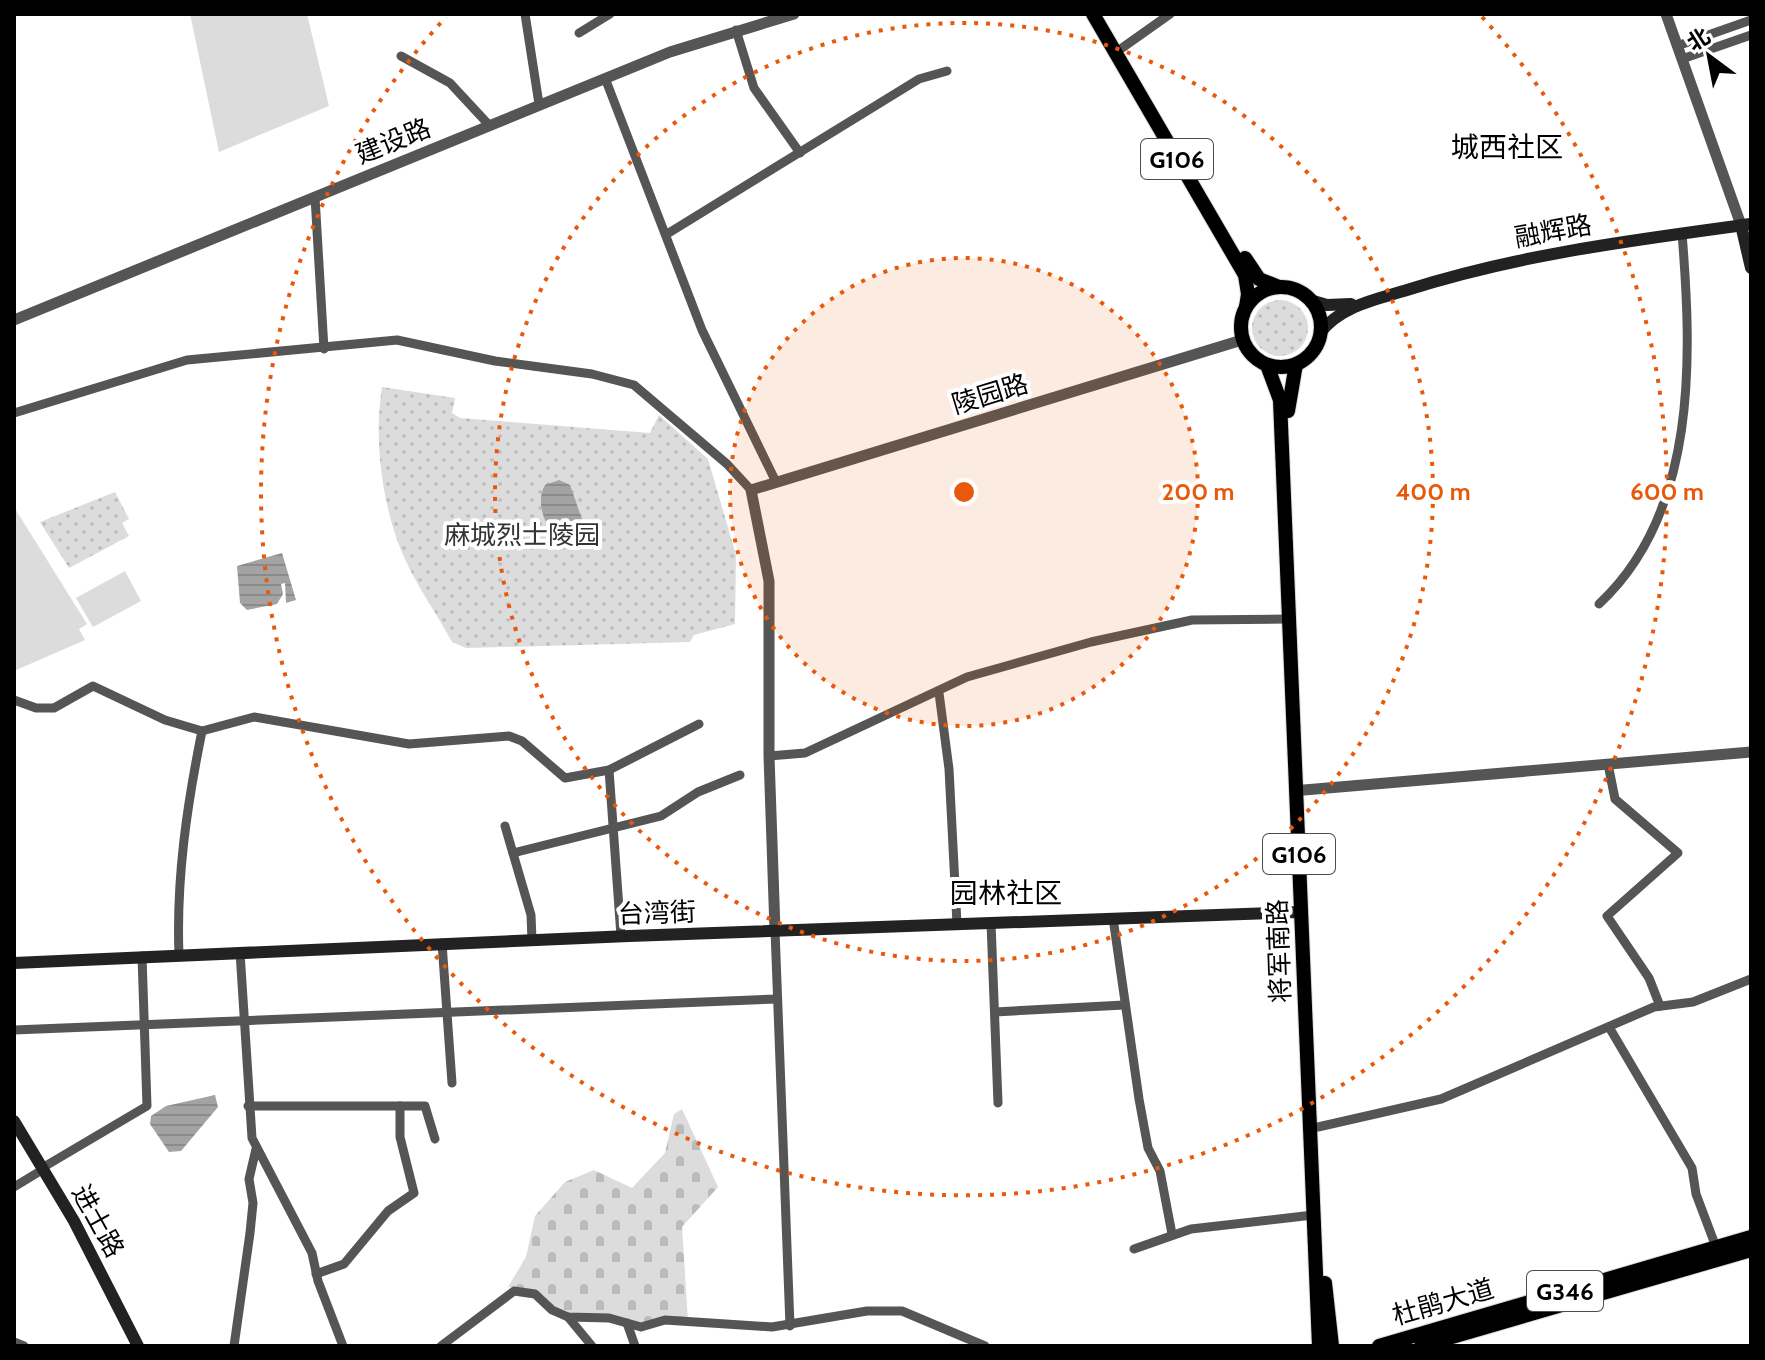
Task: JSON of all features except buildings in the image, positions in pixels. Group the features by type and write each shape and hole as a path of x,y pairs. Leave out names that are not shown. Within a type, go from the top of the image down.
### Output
{"highway":[{"name":"G106","path":"1093,14 1245,275 1248,294 1241,320 1242,340 1255,358 1267,365"},
{"name":"G106","path":"1103,14 1252,271 1262,282 1299,291 1310,300"},
{"path":"1246,307 1260,293 1279,287"},
{"path":"1310,300 1320,318 1320,333"},
{"name":"G106","path":"1296,364 1313,351 1320,333"},
{"path":"1267,365 1296,364"},
{"name":"将军南路","path":"1296,364 1288,405 1325,1295 1332,1346"},
{"name":"将军南路","path":"1267,365 1280,400 1319,1346"},
{"name":"杜鹃大道","path":"1379,1346 1751,1237"},
{"name":"杜鹃大道","path":"1421,1346 1751,1250"}],"main road":[{"name":"融辉路","path":"1366,303 1453,275 1554,251 1746,224"},
{"path":"1746,224 1751,243"},
{"path":"1746,224 1751,268"},
{"path":"1310,300 1335,306 1366,303"},
{"path":"1320,333 1339,314 1366,303"},
{"name":"台湾街","path":"14,963 442,943 1301,912"},
{"name":"进士路","path":"14,1121 130,1346"},
{"name":"进士路","path":"14,1135 89,1250 138,1346"}],"street":[{"path":"525,14 539,104"},
{"path":"579,33 610,14"},
{"name":"建设路","path":"14,320 605,78 736,30 794,14"},
{"path":"1122,48 1170,14"},
{"path":"1666,14 1746,224"},
{"path":"1677,46 1751,20"},
{"path":"736,30 754,88 800,153"},
{"path":"1682,59 1751,35"},
{"path":"401,56 452,85 489,125"},
{"path":"667,234 919,79 947,71"},
{"path":"605,78 702,330 776,482"},
{"path":"315,197 324,349"},
{"path":"1599,604 1615,589 1642,549 1668,495 1687,371 1687,298 1682,233"},
{"path":"14,413 187,360 397,340 627,382 641,389 727,464 751,490 769,581 769,756 790,1326"},
{"name":"陵园路","path":"751,490 1242,340"},
{"path":"769,756 805,753 939,693 967,677 1168,625 1216,618 1289,619"},
{"path":"14,700 36,708 54,708 93,686 153,715 202,731 254,717 409,744 509,736 522,741 565,778 609,770 699,724"},
{"path":"939,693 949,769 957,924"},
{"path":"179,955 177,908 187,806 202,731"},
{"path":"1304,790 1751,752"},
{"path":"1608,764 1615,799 1678,853 1607,916 1649,978 1660,1006"},
{"path":"609,770 621,936"},
{"path":"513,853 672,812 698,792 740,775"},
{"path":"505,826 531,915 532,940"},
{"path":"1113,918 1148,1148 1160,1171 1172,1234"},
{"path":"991,923 998,1103"},
{"path":"442,943 452,1083"},
{"path":"240,952 248,1106 256,1149 312,1253 316,1274 343,1346"},
{"path":"14,1187 147,1106 142,956"},
{"path":"1318,1127 1441,1099 1660,1006 1693,1002 1751,979"},
{"path":"14,1030 777,999"},
{"path":"995,1012 1124,1005"},
{"path":"1609,1027 1692,1168 1696,1194 1716,1247"},
{"path":"248,1106 425,1106 435,1139"},
{"path":"316,1274 344,1264 388,1211 414,1193 400,1137 400,1106"},
{"path":"234,1346 253,1203 249,1179 256,1149"},
{"path":"1134,1249 1172,1234 1313,1215"},
{"path":"441,1346 514,1291 535,1294 552,1310 568,1317 609,1318 641,1327 665,1320 702,1325 790,1326 867,1311 902,1311 985,1346"},
{"path":"568,1317 592,1346"},
{"path":"627,1323 635,1346"},
{"path":"14,1342 24,1346"}],"green space":[{"path":"190,14 307,14 329,106 219,152"},
{"path":"1280,300 1300,308 1308,328 1300,348 1280,356 1260,348 1252,328 1260,308"},
{"name":"麻城烈士陵园","path":"382,387 455,398 452,413 460,418 650,433 659,415 708,459 736,555 735,624 694,635 690,642 466,648 452,642 410,570 393,526 379,446"},
{"path":"115,492 129,519 122,523 129,536 69,568 40,522"},
{"path":"14,507 87,624 79,629 85,640 14,671"},
{"path":"125,571 141,601 93,627 76,598"},
{"path":"682,1109 718,1187 682,1227 688,1320 644,1324 570,1315 530,1291 508,1287 526,1257 535,1216 565,1182 594,1170 632,1188 665,1153 674,1114"}],"shaded area":[{"path":"559,480 570,485 582,519 576,533 562,537 550,529 541,507 545,485"},
{"path":"282,553 296,600 286,603 285,583 281,584 283,594 277,604 247,610 240,603 237,566"},
{"path":"215,1095 218,1107 181,1151 169,1152 150,1124 151,1116 166,1106"}],"district":[{"name":"城西社区","path":"1507,147"},
{"name":"园林社区","path":"1006,893"}]}
